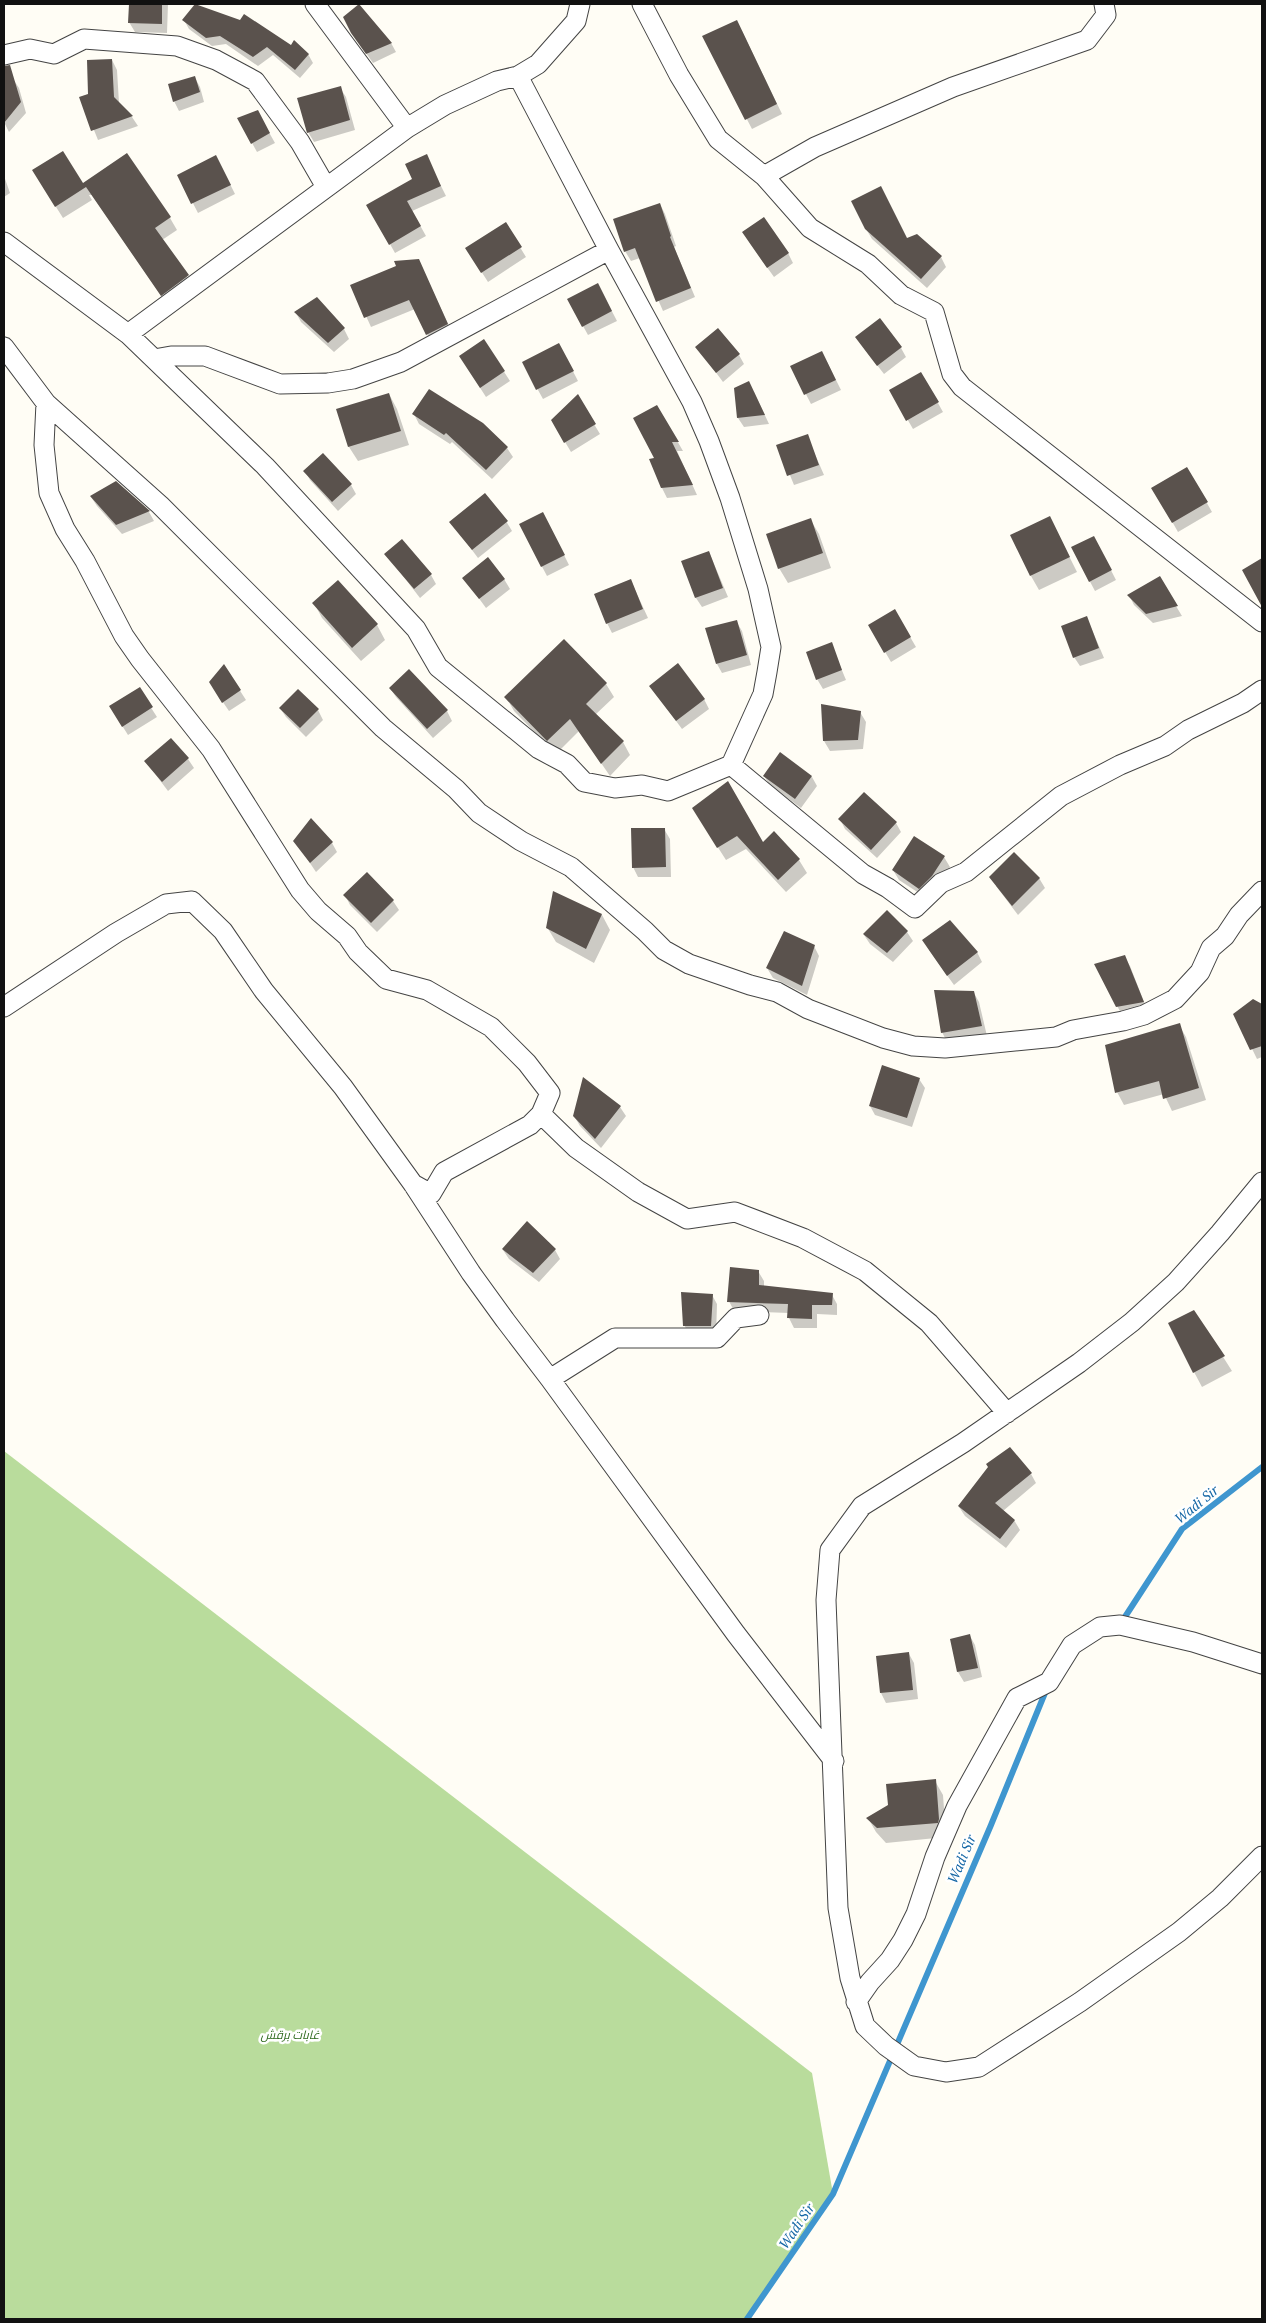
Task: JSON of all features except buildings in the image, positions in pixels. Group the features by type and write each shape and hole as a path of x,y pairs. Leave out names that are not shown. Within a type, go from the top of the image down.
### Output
{"street":[{"path":"315,4 407,128"},
{"path":"128,334 407,128 445,105 497,81 518,76 538,64 576,21 580,4"},
{"path":"635,4 655,26"},
{"path":"642,4 679,75 718,139 764,176 810,228 868,264 901,295 934,312 952,374 962,387 1262,622"},
{"path":"764,176 815,147 953,87 1087,40 1106,15 1104,4"},
{"path":"4,55 30,49 54,54 84,39 177,46 216,60 255,82 300,142 326,187"},
{"path":"4,242 128,334 266,466 416,629 438,667 533,745 567,764 584,782 615,788 642,785 668,791 732,765 763,694 771,647 758,588 709,440 667,354 609,250 518,76"},
{"path":"154,359 171,356 205,356 280,384 328,383 353,379 401,362 609,250"},
{"path":"4,347 46,403 160,505 383,728 456,789 479,813 522,841 571,867 645,930 664,950 689,964 750,985 777,992 816,1012 883,1038 913,1046 945,1048 1056,1037 1073,1030 1123,1021 1144,1015 1175,999 1200,972 1211,948 1225,936 1239,915 1262,891"},
{"path":"46,403 44,445 51,500 65,529 96,581 124,636 140,659 201,734 240,792 279,859 300,890 318,911 347,936 358,952 386,979 427,990 491,1027 527,1063 550,1093 541,1114 530,1125 444,1172 431,1194 413,1184"},
{"path":"732,765 863,874 888,888 915,908 941,883 966,872 1061,796 1120,765 1165,746 1188,730 1243,703 1262,690"},
{"path":"4,1007 116,933 166,904 192,901 223,931 264,991 342,1087 413,1184 471,1273 736,1634 834,1761"},
{"path":"541,1114 576,1148 638,1192 687,1219 735,1212 803,1238 865,1271 929,1322 1007,1414"},
{"path":"1262,1182 1176,1282 1132,1322 1007,1414 862,1506 830,1550 826,1600 829,1626 830,1724 834,1761 838,1908 850,1978 865,2026 886,2046 914,2066 946,2072 979,2068 1080,2002 1179,1932 1220,1898 1262,1856"},
{"path":"550,1379 615,1338 717,1338 736,1318 760,1315"},
{"path":"856,2002 870,1982 890,1960 903,1940 916,1914 935,1857 957,1806 1017,1698 1049,1682 1072,1646 1100,1627 1120,1625 1192,1642 1262,1664"}],"green space":[{"name":"غابات برقش","path":"4,1451 812,2073 833,2194 747,2319 4,2319"}],"waterway":[{"name":"Wadi Sir","path":"1121,1623 1182,1529 1262,1467"},
{"name":"Wadi Sir","path":"747,2319 833,2194 991,1825 1047,1688"}]}
